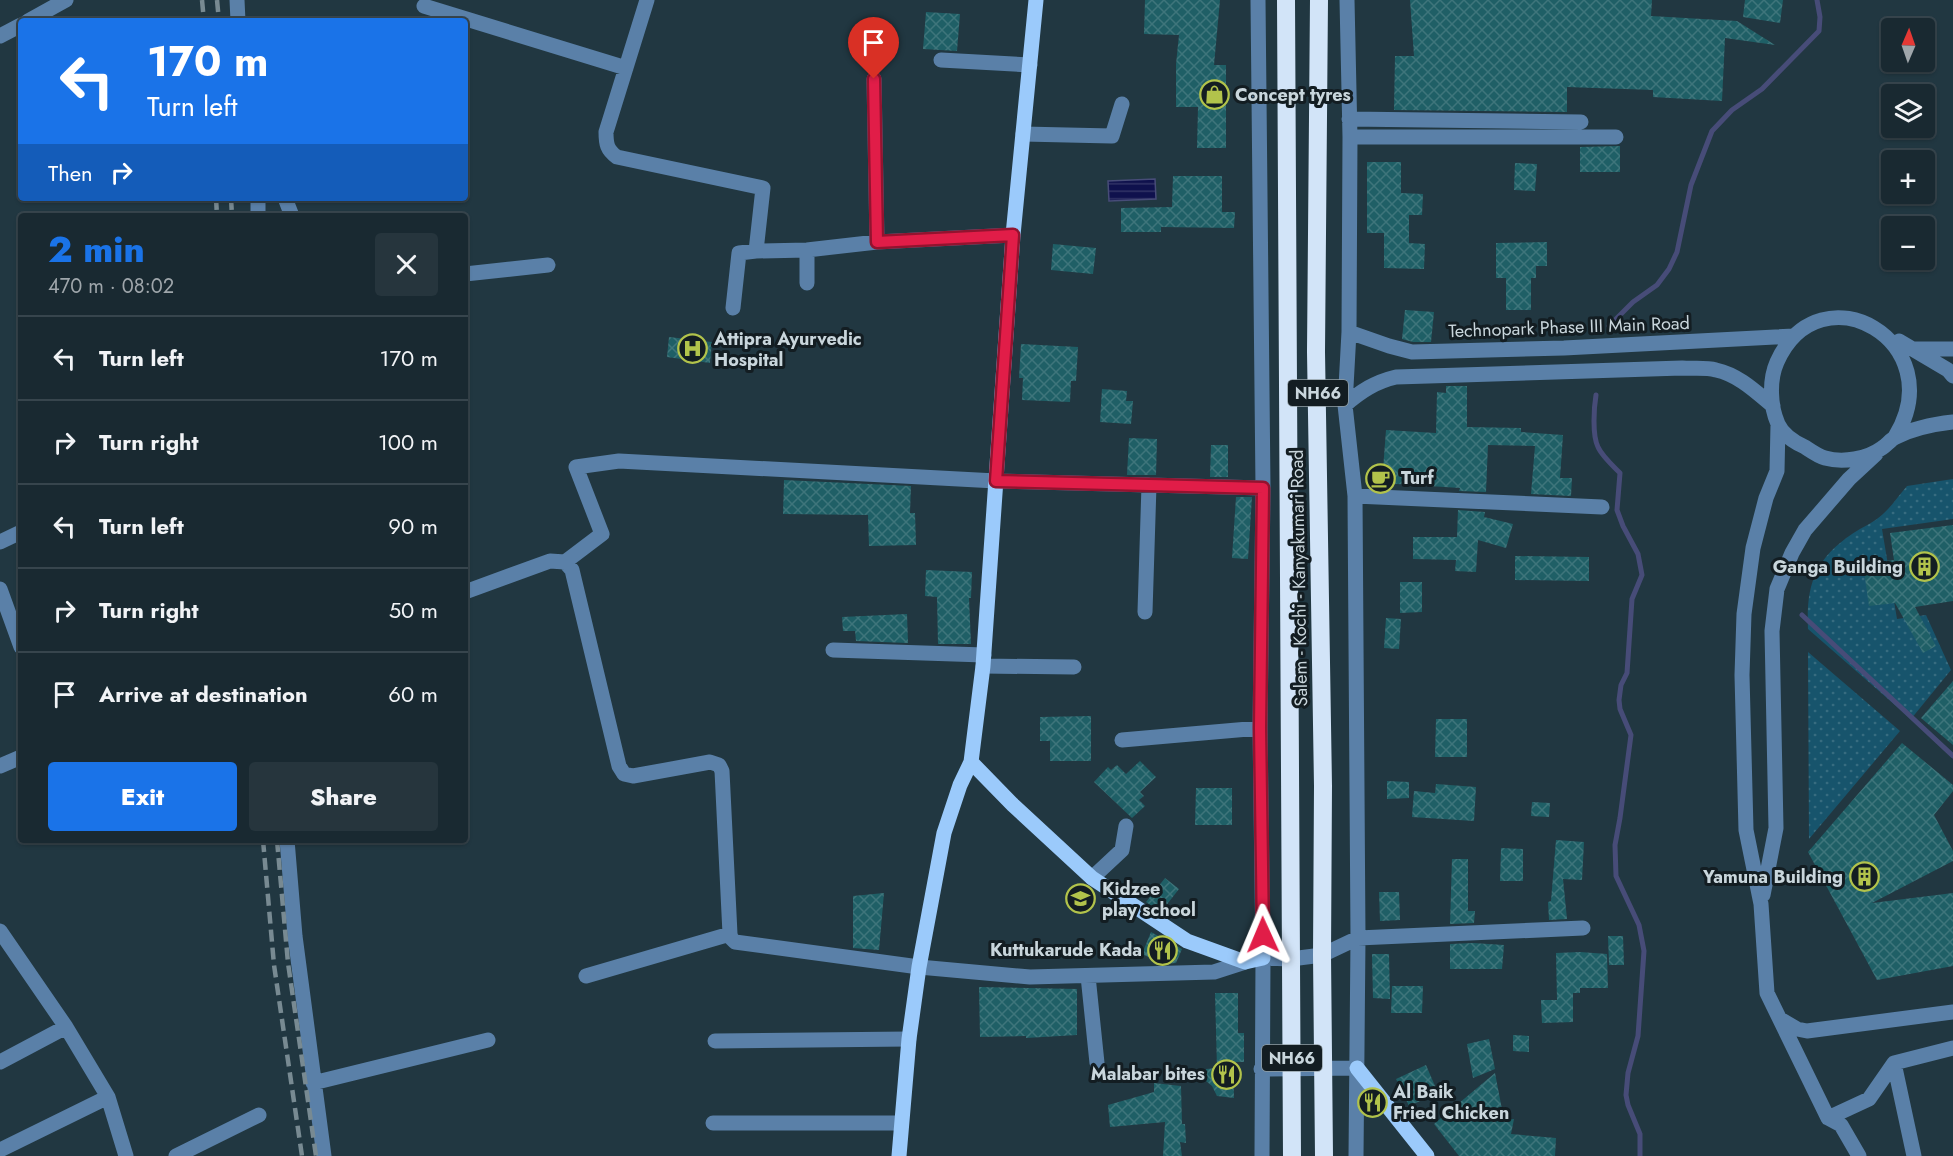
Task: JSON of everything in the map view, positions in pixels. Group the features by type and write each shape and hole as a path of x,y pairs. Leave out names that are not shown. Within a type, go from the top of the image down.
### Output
{"highway":[{"name":"Salem - Kochi - Kanyakumari Road","path":"1286,0 1292,1156"},
{"name":"Salem - Kochi - Kanyakumari Road","path":"1319,0 1316,352 1323,786 1324,1156"}],"main road":[{"path":"899,1156 918,967 944,833 960,785 971,762 984,661 1013,235 1036,0"},
{"path":"971,762 1013,805 1092,878 1187,941 1245,962 1263,958"},
{"path":"1357,1068 1427,1156"}],"street":[{"path":"39,18 66,0"},
{"path":"237,0 238,18"},
{"path":"647,0 606,132 606,144 610,153 617,157 763,188 756,251"},
{"path":"1258,0 1263,488 1260,728 1263,958 1262,1156"},
{"path":"1347,0 1350,137 1349,332 1345,405 1355,496 1358,938 1356,1156"},
{"path":"424,6 463,18"},
{"path":"468,20 626,68"},
{"path":"0,36 18,27"},
{"path":"941,60 1030,65"},
{"path":"874,79 877,242"},
{"path":"1023,134 1112,136 1122,104"},
{"path":"1349,119 1581,122"},
{"path":"1350,137 1616,137"},
{"path":"733,308 739,253 807,250 877,242 1013,235"},
{"path":"807,250 807,283"},
{"path":"468,274 548,265"},
{"path":"1859,1156 1841,1125 1828,1118 1767,993 1761,904 1746,830 1742,675 1744,614 1753,548 1766,498 1777,471 1778,425 1771,387 1774,368 1782,351 1794,336 1826,319 1844,317 1862,320 1879,327 1948,370 1953,376"},
{"name":"Technopark Phase III Main Road","path":"1349,332 1374,342 1412,352 1575,347 1794,336"},
{"path":"1761,904 1776,828 1772,631 1778,589 1792,553 1805,530 1849,479 1895,437 1906,422 1912,405 1914,387 1912,369 1905,353 1894,338"},
{"path":"1914,350 1953,349"},
{"path":"1345,405 1362,390 1383,380 1396,377 1682,368 1716,370 1730,375 1742,381 1773,406"},
{"path":"1895,437 1953,422"},
{"path":"1778,425 1791,440 1825,458 1844,460 1863,457 1881,449"},
{"path":"468,591 550,561 566,562 602,534 576,468 619,461 996,481 1263,488"},
{"path":"1145,612 1149,485"},
{"path":"1355,496 1602,507"},
{"path":"0,542 18,533"},
{"path":"566,562 572,570 619,766 624,774 633,777 710,762 719,765 722,771 730,938 740,944 918,967 1030,977 1214,972 1245,962"},
{"path":"0,589 18,638"},
{"path":"834,650 1074,667"},
{"path":"1122,740 1260,728"},
{"path":"0,766 18,758"},
{"path":"1092,878 1122,850 1126,826"},
{"path":"287,843 295,936 324,1156"},
{"path":"1263,958 1291,959 1322,955 1358,938 1583,928"},
{"path":"0,931 66,1027 108,1097 126,1156"},
{"path":"586,976 730,934"},
{"path":"1088,976 1097,1063"},
{"path":"1777,1017 1797,1029 1807,1031 1953,1012"},
{"path":"0,1062 66,1027"},
{"path":"715,1041 909,1039"},
{"path":"313,1083 488,1040"},
{"path":"1828,1118 1869,1099 1894,1063 1953,1048"},
{"path":"1894,1063 1914,1156"},
{"path":"1261,1069 1357,1068"},
{"path":"0,1150 108,1097"},
{"path":"177,1156 259,1115"},
{"path":"713,1123 901,1123"}],"shaded area":[{"path":"1155,179 1156,199 1109,201 1108,181"},
{"path":"1953,479 1953,519 1882,529 1897,619 1926,615 1951,670 1911,719 1808,629 1811,586 1821,563 1829,553 1839,543 1880,517 1907,486"},
{"path":"1808,652 1900,731 1809,839"}],"building":[{"path":"1145,0 1220,0 1214,65 1226,65 1226,148 1197,148 1198,107 1176,107 1179,35 1144,34"},
{"path":"1410,0 1652,0 1651,16 1737,21 1775,45 1725,38 1722,101 1653,97 1653,90 1567,87 1567,112 1394,110 1395,56 1414,56"},
{"path":"1745,0 1783,0 1780,23 1743,17"},
{"path":"926,12 960,14 957,51 923,49"},
{"path":"1620,146 1620,172 1580,172 1580,147"},
{"path":"1367,162 1401,162 1401,193 1423,194 1422,215 1409,215 1409,243 1425,244 1424,269 1384,268 1384,233 1367,233"},
{"path":"1515,163 1537,164 1535,191 1514,190"},
{"path":"1173,176 1222,176 1222,212 1235,212 1234,228 1161,227 1161,232 1121,232 1121,208 1172,207"},
{"path":"1547,242 1547,266 1536,266 1536,278 1531,278 1531,310 1506,310 1506,278 1496,278 1496,243"},
{"path":"1053,244 1096,248 1093,274 1051,270"},
{"path":"1405,310 1434,312 1431,342 1413,342 1402,339"},
{"path":"669,337 712,342 710,363 667,357"},
{"path":"1021,344 1078,347 1076,381 1071,381 1070,402 1022,400 1023,378 1019,378"},
{"path":"1446,386 1467,386 1467,427 1521,428 1521,432 1563,435 1560,478 1572,478 1571,496 1531,494 1535,446 1488,445 1486,492 1382,483 1386,430 1436,433 1437,392 1446,393"},
{"path":"1102,389 1127,391 1126,401 1133,401 1131,424 1100,422"},
{"path":"1129,438 1157,439 1156,475 1127,475"},
{"path":"1211,445 1228,445 1228,477 1210,477"},
{"path":"784,480 911,486 910,513 915,513 916,545 869,546 868,515 783,514"},
{"path":"1236,497 1252,497 1248,559 1232,558"},
{"path":"1458,510 1485,512 1484,517 1513,524 1506,548 1478,540 1476,572 1455,571 1456,560 1413,559 1413,537 1457,537"},
{"name":"Ganga Building","path":"1953,525 1953,601 1915,607 1936,646 1923,653 1895,603 1869,606 1863,564 1894,560 1890,533"},
{"path":"1515,556 1589,557 1589,581 1515,580"},
{"path":"926,570 972,572 971,598 969,598 971,644 938,644 937,597 925,596"},
{"path":"1400,582 1422,582 1422,612 1400,613"},
{"path":"907,614 908,643 856,641 855,631 843,631 842,617"},
{"path":"1386,618 1401,619 1399,649 1384,648"},
{"path":"1953,681 1953,745 1921,718"},
{"path":"1091,716 1091,761 1050,761 1050,741 1040,741 1040,717"},
{"path":"1436,719 1467,719 1467,757 1435,757"},
{"name":"Yamuna Building","path":"1902,743 1953,785 1953,791 1934,815 1953,851 1953,861 1872,903 1953,893 1953,966 1877,980 1808,852"},
{"path":"1140,761 1156,777 1140,792 1144,796 1139,800 1145,806 1132,818 1094,782 1108,767 1111,770 1117,765 1126,774"},
{"path":"1387,781 1409,782 1409,798 1387,799"},
{"path":"1436,784 1476,787 1474,821 1412,817 1414,791 1435,793"},
{"path":"1196,788 1232,788 1232,825 1195,825"},
{"path":"1532,802 1550,803 1549,817 1531,816"},
{"path":"1556,840 1584,842 1582,880 1563,879 1567,919 1549,920 1548,902 1551,901"},
{"path":"1501,848 1523,849 1523,881 1500,881"},
{"path":"1452,859 1468,859 1468,911 1475,911 1474,923 1450,924"},
{"path":"1165,878 1179,889 1161,912 1146,902"},
{"path":"1379,892 1399,892 1400,920 1380,921"},
{"path":"884,893 879,950 853,948 853,896"},
{"name":"Kuttukarude Kada","path":"1151,932 1182,949 1176,963 1163,964 1142,954"},
{"path":"1608,936 1623,936 1624,965 1609,965"},
{"path":"1450,944 1504,945 1502,969 1450,969"},
{"path":"1556,953 1607,954 1608,988 1580,988 1580,993 1573,993 1573,1022 1542,1023 1541,1000 1557,1000"},
{"path":"1372,954 1389,954 1390,999 1373,998"},
{"path":"1392,986 1423,986 1422,1013 1391,1013"},
{"path":"979,987 1077,989 1077,1035 1026,1038 1026,1036 980,1037"},
{"path":"1215,993 1238,993 1238,1033 1244,1033 1244,1062 1233,1062 1234,1098 1217,1096 1212,1086 1206,1081 1206,1069 1217,1068"},
{"path":"1513,1035 1529,1036 1529,1052 1513,1051"},
{"path":"1489,1039 1495,1069 1473,1078 1467,1044"},
{"path":"1426,1065 1438,1093 1409,1106 1396,1079"},
{"path":"1495,1073 1504,1120 1514,1119 1511,1134 1556,1138 1555,1156 1459,1156 1434,1124"},
{"path":"1154,1083 1181,1086 1182,1124 1185,1124 1186,1143 1180,1142 1182,1156 1163,1156 1165,1122 1110,1127 1108,1105 1154,1092"}],"waterway":[{"path":"1609,326 1633,302 1657,285 1669,269 1677,252 1691,185 1712,131 1732,110 1762,89 1819,31 1820,17 1817,0"},
{"path":"1596,395 1594,421 1596,442 1602,454 1620,473 1617,510 1638,554 1642,575 1632,599 1627,673 1621,685 1619,700 1620,709 1631,735 1615,845 1616,876 1639,925 1644,951 1638,1036 1628,1073 1626,1095 1640,1134 1640,1156"},
{"path":"1802,615 1953,756"}],"railway":[{"path":"202,0 204,18"},
{"path":"217,0 219,18"},
{"path":"216,201 217,213"},
{"path":"231,201 232,213"},
{"path":"263,843 274,965 302,1156"},
{"path":"277,843 288,963 316,1156"}],"place":[{"name":"Concept tyres","path":"1214,95"},
{"name":"Attipra Ayurvedic Hospital","path":"693,349"},
{"name":"Turf","path":"1380,478"},
{"name":"Ganga Building","path":"1924,567"},
{"name":"Yamuna Building","path":"1864,877"},
{"name":"Kidzee play school","path":"1081,899"},
{"name":"Kuttukarude Kada","path":"1163,950"},
{"name":"Malabar bites","path":"1226,1074"},
{"name":"Al Baik Fried Chicken","path":"1372,1102"}],"route":[{"path":"874,79 877,242 1013,235 996,481 1263,488 1260,728 1263,935"}]}
